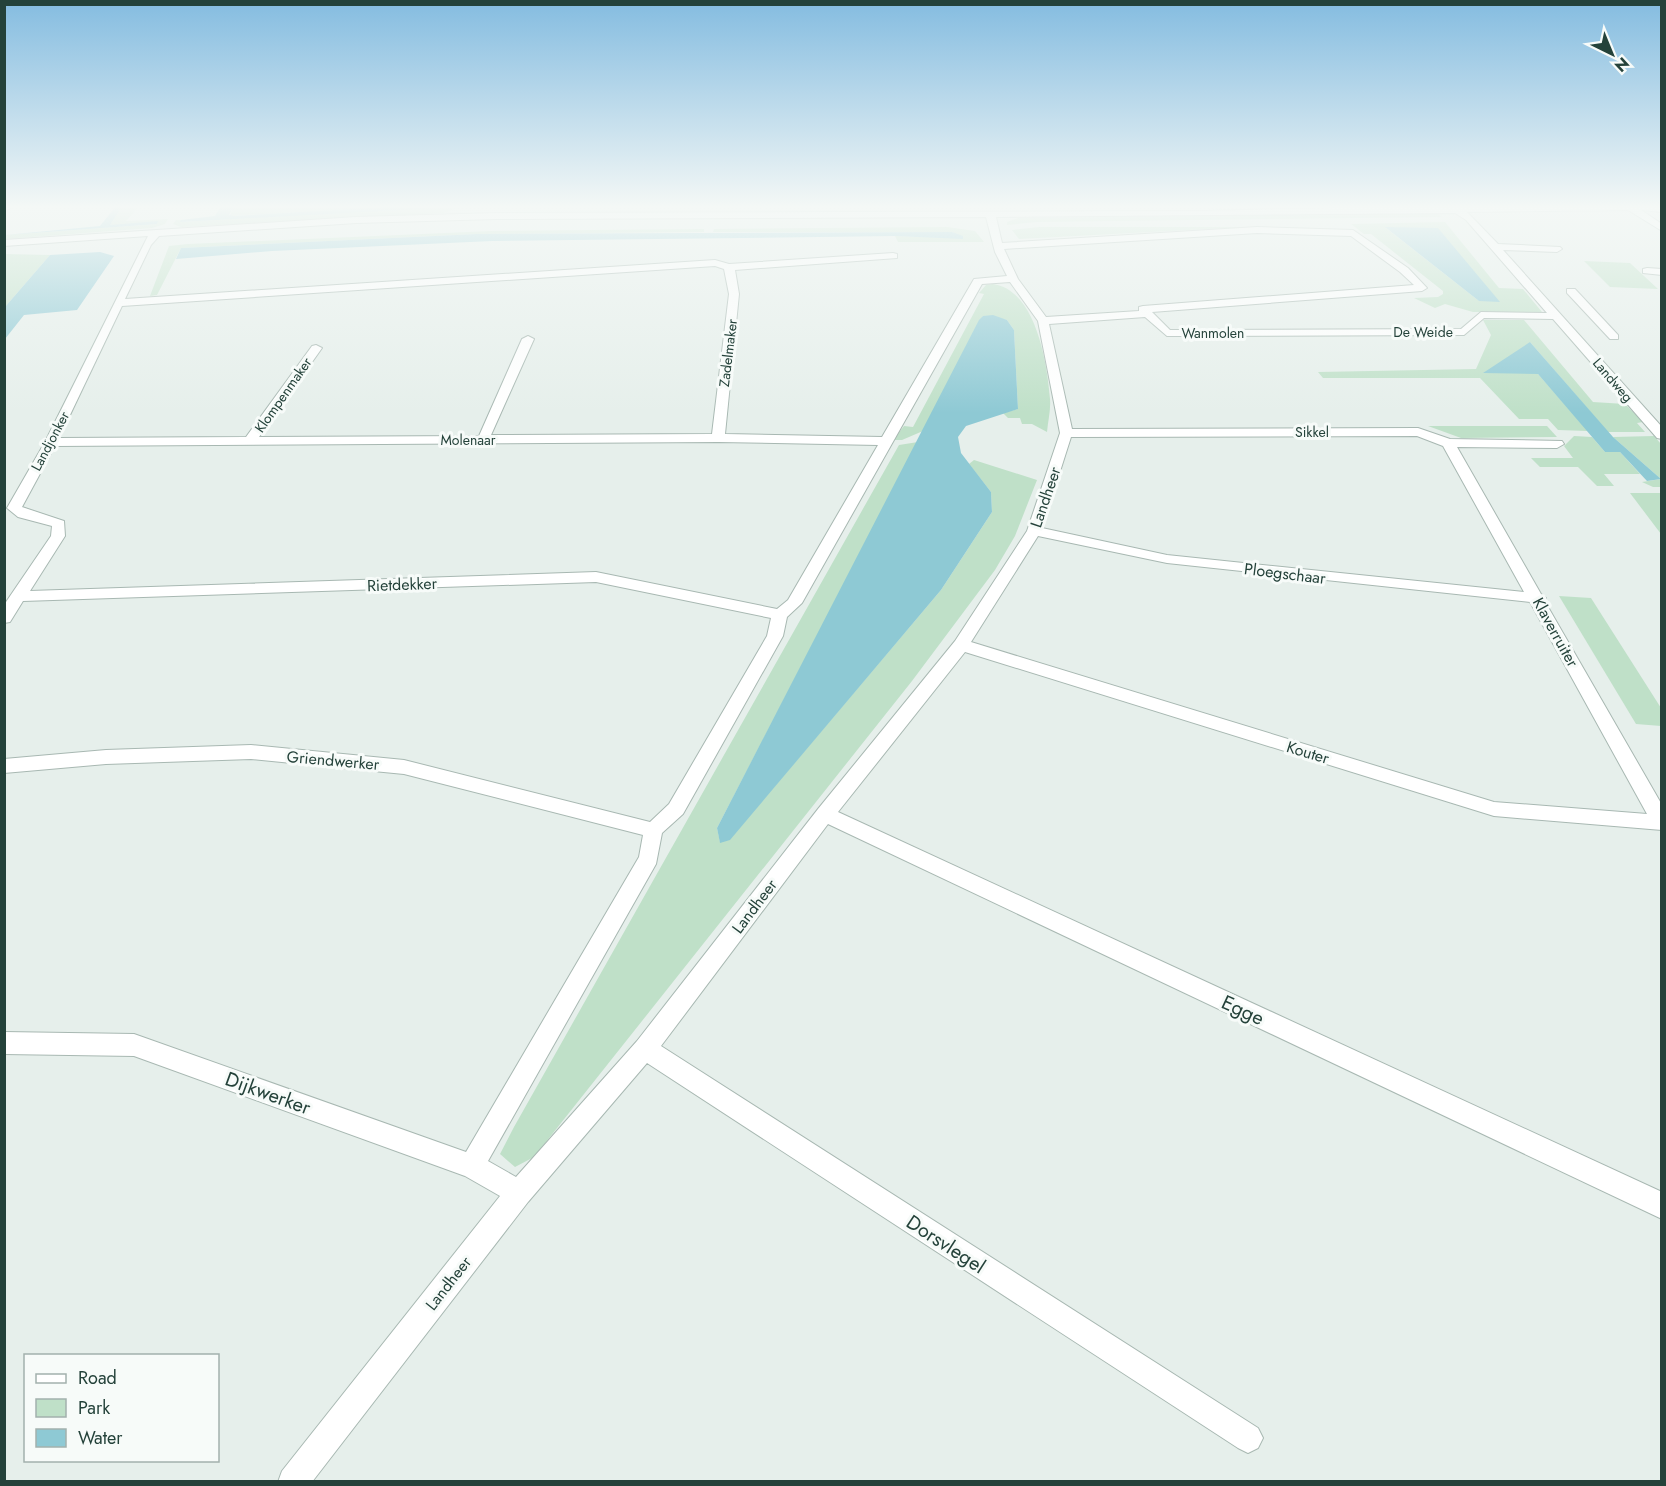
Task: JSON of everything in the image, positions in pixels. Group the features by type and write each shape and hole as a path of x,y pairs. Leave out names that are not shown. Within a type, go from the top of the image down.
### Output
{"street":[{"name":"Landjonker","path":"4,618 58,536 59,524 18,513 14,508 51,442 133,274"},
{"path":"120,303 547,274"},
{"name":"Zadelmaker","path":"718,438 734,294 730,274"},
{"name":"Landheer","path":"293,1482 519,1193 645,1049 825,814 962,645 1034,531 1066,434 1049,340 1043,321 1011,274"},
{"name":"Wanmolen","path":"1286,333 1167,333 1143,309 1422,288 1408,274"},
{"name":"Landweg","path":"1518,274 1662,435"},
{"path":"472,1166 649,858 653,830 676,809 776,636 780,615 794,603 978,281 1013,279"},
{"name":"Landweg","path":"1571,291 1614,337"},
{"name":"Wanmolen","path":"1043,321 1147,314"},
{"name":"De Weide","path":"1286,333 1464,332 1481,315 1554,316"},
{"path":"1564,324 1602,325"},
{"path":"483,440 528,339"},
{"name":"Klompenmaker","path":"250,441 316,348"},
{"name":"Sikkel","path":"1066,434 1418,432 1448,443 1557,444"},
{"name":"Molenaar","path":"51,442 718,438 886,441"},
{"name":"Klaverruiter","path":"1448,443 1538,598 1661,823"},
{"name":"Ploegschaar","path":"1034,531 1167,558 1538,598"},
{"name":"Rietdekker","path":"20,596 596,577 780,615"},
{"name":"Kouter","path":"962,645 1494,809 1661,823"},
{"name":"Griendwerker","path":"4,766 106,757 250,752 404,767 653,830"},
{"name":"Egge","path":"825,814 1662,1206"},
{"name":"Dijkwerker","path":"4,1043 134,1045 472,1166 519,1193"},
{"name":"Dorsvlegel","path":"645,1049 1248,1438"}],"green space":[{"path":"5,274 33,274 5,307"},
{"path":"158,274 168,274 157,295 150,296"},
{"path":"1422,274 1445,274 1479,301 1464,274 1488,274 1499,288 1523,289 1542,312 1473,312 1445,304 1435,308 1414,298 1438,297 1443,294 1443,291"},
{"path":"1597,274 1642,274 1658,289 1610,287"},
{"path":"993,284 1008,289 1020,299 1036,330 1046,367 1050,399 1047,432 1032,424 1022,424 1020,418 1008,418 1003,413 1018,409 1014,330 1007,320 983,316 923,431 902,440 893,440 904,426 913,427 984,294 979,293 986,285"},
{"path":"1483,320 1524,320 1593,402 1625,404 1643,422 1637,423 1645,432 1608,432 1530,342 1538,374 1588,431 1558,430 1548,419 1519,419 1480,378 1323,378 1318,372 1476,369 1491,335"},
{"path":"1428,426 1547,426 1557,437 1461,438"},
{"path":"1574,436 1592,437 1605,452 1620,452 1640,474 1604,474 1614,486 1597,486 1578,467 1540,467 1531,458 1573,458 1564,446"},
{"path":"1654,436 1661,444 1661,479 1613,437"},
{"path":"918,442 717,828 720,842 730,839 941,590 992,512 991,492 969,464 974,460 1037,480 1015,536 995,570 912,681 534,1157 515,1167 500,1154 514,1127 899,445"},
{"path":"1661,479 1661,487 1653,487 1642,482"},
{"path":"1630,493 1661,493 1661,534"},
{"path":"1559,596 1591,598 1661,708 1661,726 1636,724"}],"water":[{"path":"33,274 101,274 77,310 24,315 5,339 5,307"},
{"path":"1445,274 1477,274 1500,302 1479,301"},
{"path":"993,315 1007,320 1014,330 1018,409 966,426 958,437 961,453 991,492 992,512 941,590 730,840 720,843 717,828 979,320 983,316"},
{"path":"1530,342 1613,437 1661,479 1647,481 1620,452 1605,452 1538,374 1483,373"}]}
